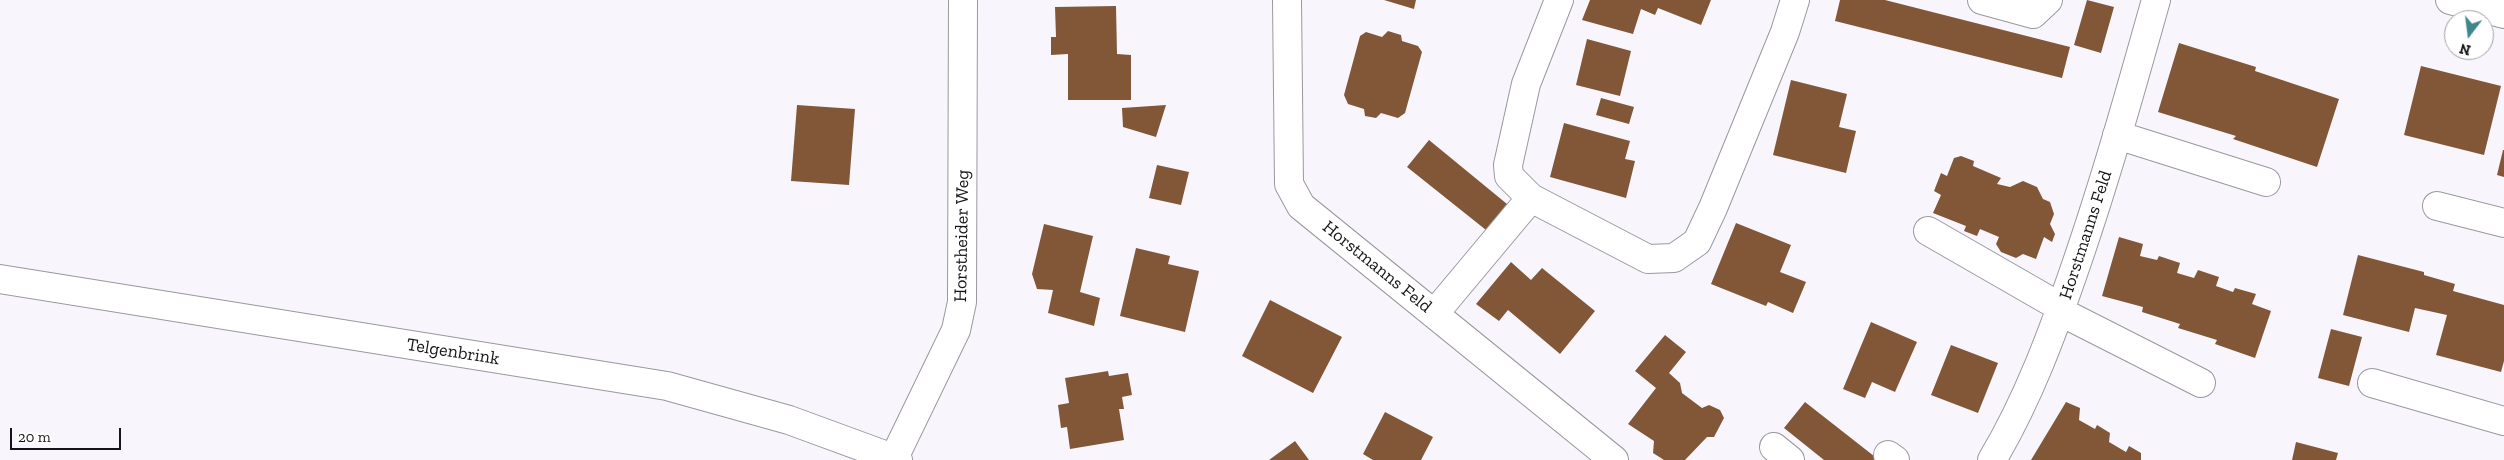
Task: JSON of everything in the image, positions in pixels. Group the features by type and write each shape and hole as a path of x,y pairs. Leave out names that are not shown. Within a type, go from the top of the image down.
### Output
{"street":[{"name":"Horstheider Weg","path":"896,459 956,330 962,302 963,0"},
{"name":"Horstmanns Feld","path":"1287,0 1289,184 1301,206 1614,460"},
{"path":"1559,0 1526,84 1508,165 1509,176 1531,198 1648,259 1674,258 1696,242 1713,208 1782,41 1795,0"},
{"path":"1982,0 2033,14 2048,0"},
{"name":"Horstmanns Feld","path":"1992,460 2027,392 2061,310 2097,204 2156,0"},
{"path":"2450,0 2504,14"},
{"path":"2117,135 2266,182"},
{"path":"1434,314 1531,198"},
{"path":"2437,206 2504,223"},
{"path":"1928,231 2061,310 2201,382"},
{"name":"Telgenbrink","path":"0,278 667,386 789,420 896,459"},
{"path":"2372,383 2504,421"}],"building":[{"path":"1384,0 1416,0 1414,9"},
{"path":"1590,0 1711,0 1701,25 1658,8 1655,15 1641,9 1633,34 1582,20"},
{"path":"1840,0 1885,0 2070,47 2062,78 1835,21"},
{"path":"2087,0 2114,7 2101,53 2074,45"},
{"path":"1116,6 1117,54 1131,55 1131,100 1068,100 1068,54 1051,55 1051,37 1056,37 1055,7"},
{"path":"1388,31 1401,35 1402,41 1418,46 1422,52 1405,113 1398,118 1381,113 1376,118 1365,116 1364,109 1348,104 1344,95 1360,36 1366,32 1382,37"},
{"path":"1587,39 1631,51 1620,96 1576,85"},
{"path":"2179,43 2256,67 2255,71 2339,99 2317,167 2233,139 2236,136 2158,112"},
{"path":"2421,66 2501,86 2484,155 2404,135"},
{"path":"1791,80 1847,94 1839,127 1856,131 1846,173 1773,155"},
{"path":"1601,98 1634,107 1629,124 1596,115"},
{"path":"797,105 855,109 849,185 791,181"},
{"path":"1166,105 1156,137 1123,127 1122,108"},
{"path":"1564,123 1630,141 1625,159 1635,161 1626,198 1550,177"},
{"path":"1429,140 1507,204 1486,230 1407,167"},
{"path":"2504,150 2504,177 2497,175"},
{"path":"1961,156 1974,161 1973,166 2001,178 1997,184 2010,187 2023,181 2037,187 2043,199 2050,202 2054,214 2050,224 2055,234 2052,242 2044,237 2036,259 2023,254 2016,258 2001,252 1996,244 1999,237 1980,229 1977,236 1964,231 1966,226 1933,213 1941,195 1934,191 1941,173 1947,176 1954,158"},
{"path":"1157,165 1189,172 1181,205 1149,198"},
{"path":"1736,223 1791,245 1780,272 1806,282 1793,313 1768,302 1766,306 1711,284"},
{"path":"1044,224 1093,236 1080,292 1100,298 1094,326 1048,313 1053,290 1037,289 1032,274"},
{"path":"2119,237 2143,244 2140,256 2157,260 2159,256 2180,263 2177,273 2194,278 2198,270 2219,277 2216,286 2233,292 2235,288 2256,294 2252,304 2271,311 2255,358 2215,344 2217,340 2178,328 2180,324 2142,312 2143,307 2102,296"},
{"path":"1136,248 1170,256 1168,264 1199,271 1185,332 1120,316"},
{"path":"2358,255 2424,272 2424,275 2455,284 2453,291 2504,305 2504,361 2501,372 2436,355 2447,315 2415,308 2409,332 2343,315"},
{"path":"1511,262 1531,280 1542,268 1595,311 1560,354 1508,310 1499,321 1476,304"},
{"path":"1270,300 1342,337 1313,393 1242,356"},
{"path":"1871,322 1917,342 1895,392 1872,382 1865,398 1843,389"},
{"path":"2331,329 2362,337 2349,386 2318,378"},
{"path":"1665,335 1686,352 1669,373 1680,383 1682,393 1702,408 1709,405 1720,410 1724,418 1714,437 1707,437 1685,460 1664,460 1653,453 1654,441 1628,424 1656,388 1635,371"},
{"path":"1951,345 1998,363 1978,413 1931,395"},
{"path":"1108,371 1109,376 1128,373 1132,395 1122,397 1124,409 1119,409 1124,440 1070,449 1067,427 1061,428 1058,405 1069,403 1065,378"},
{"path":"1805,402 1879,460 1824,460 1784,428"},
{"path":"2066,402 2080,408 2079,420 2095,429 2097,425 2110,433 2109,442 2126,452 2129,446 2141,453 2141,460 2031,460"},
{"path":"1385,412 1433,437 1421,460 1373,460 1363,454"},
{"path":"1295,441 1309,460 1269,460"},
{"path":"2296,442 2338,453 2336,460 2292,460"}]}
